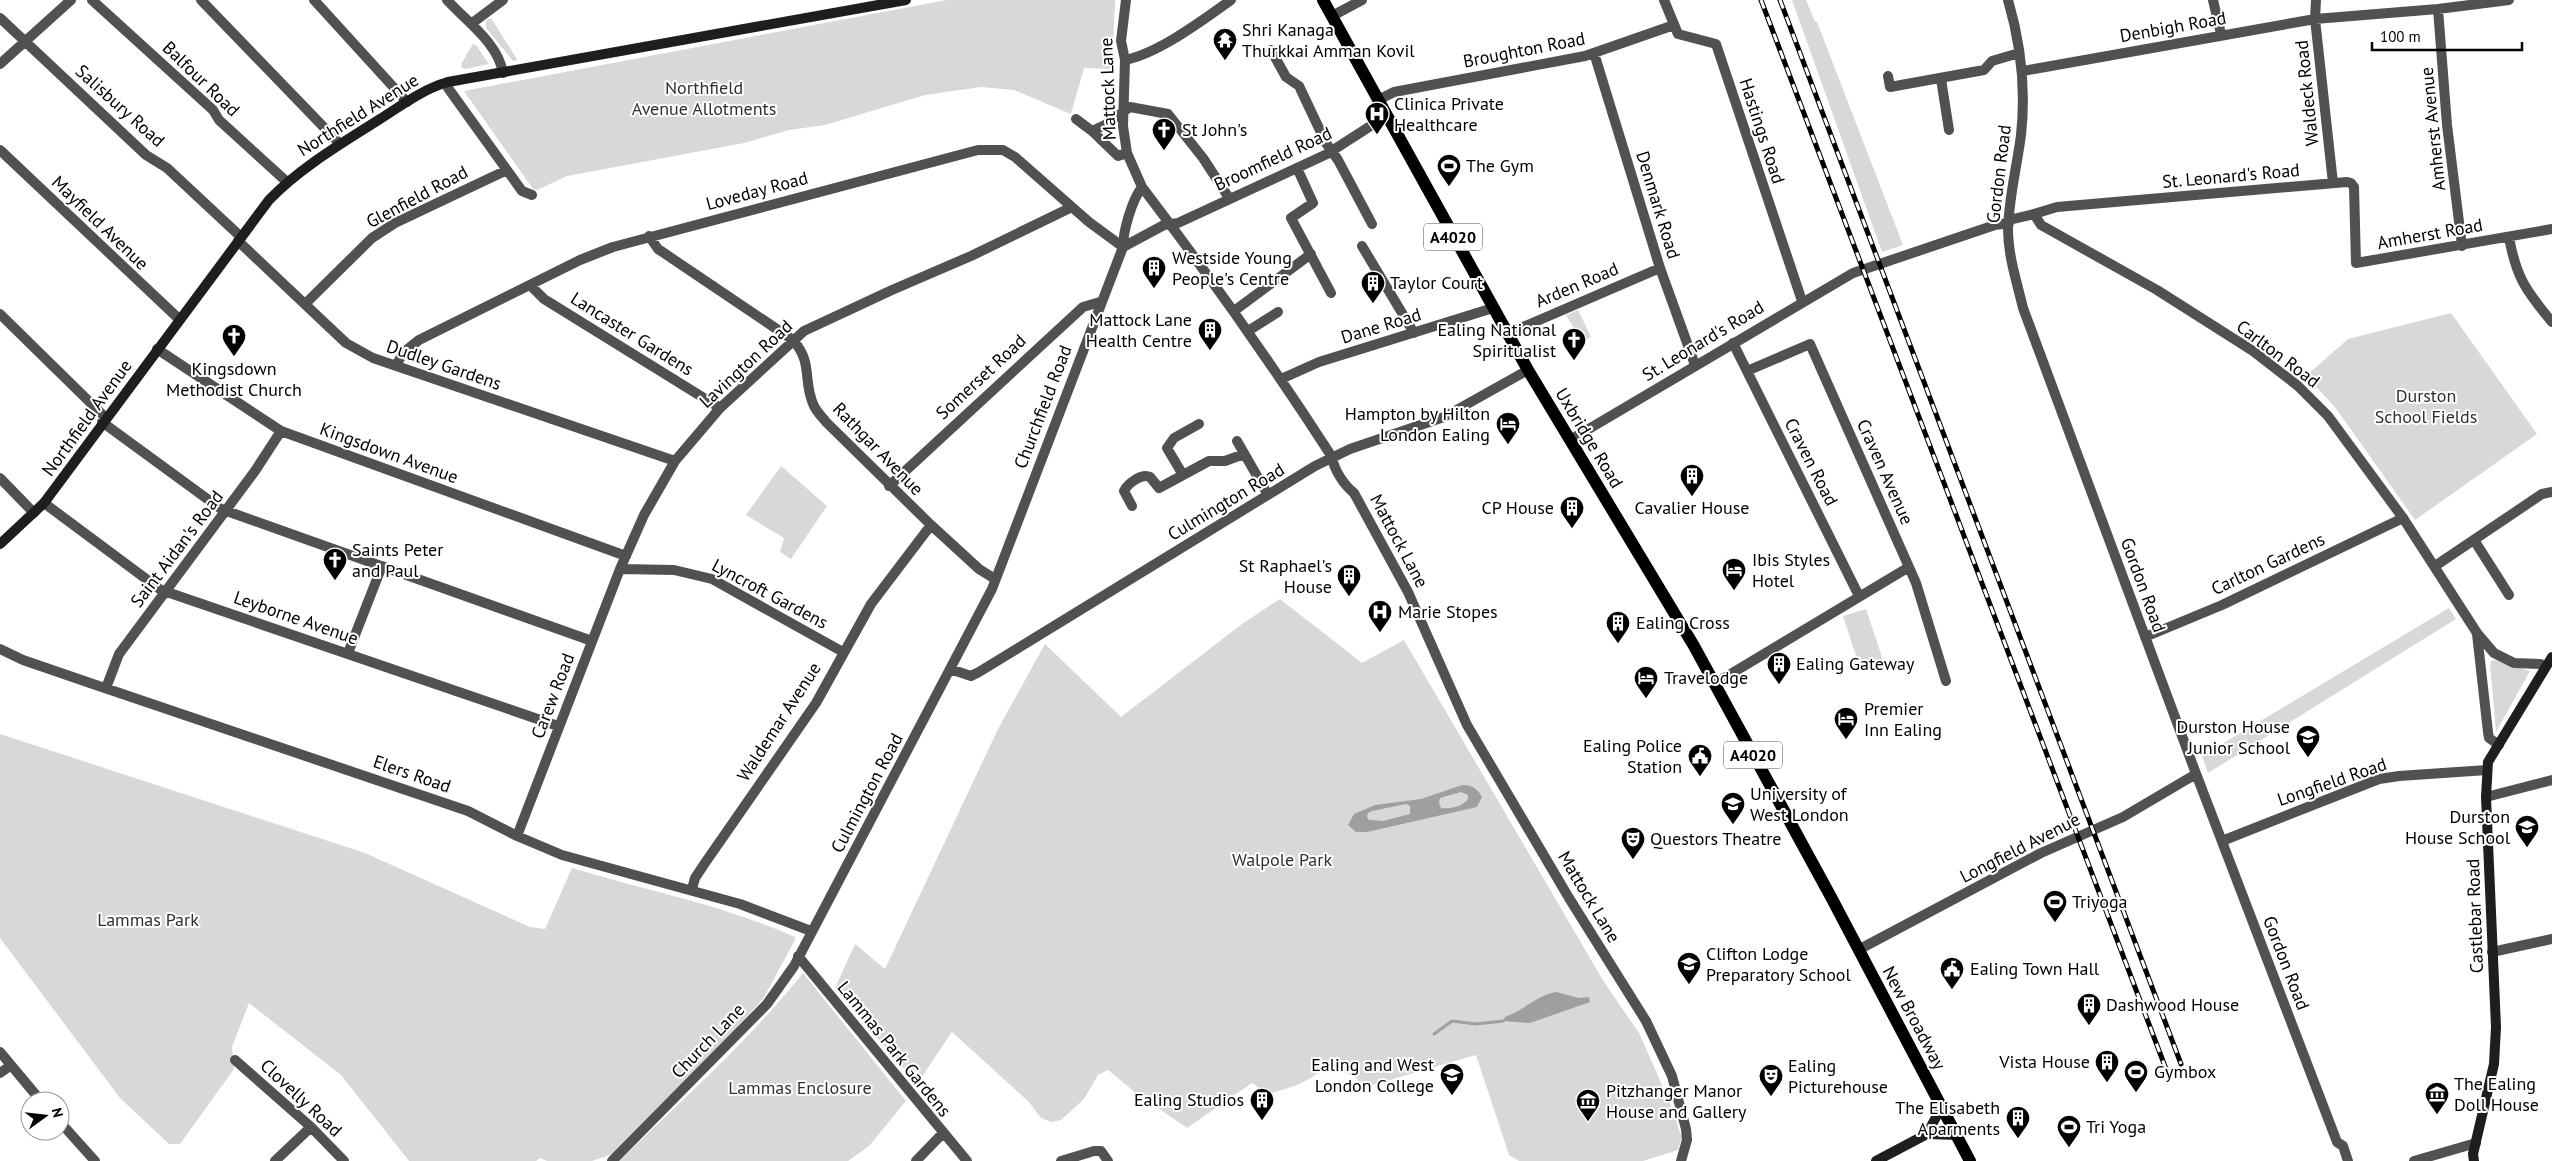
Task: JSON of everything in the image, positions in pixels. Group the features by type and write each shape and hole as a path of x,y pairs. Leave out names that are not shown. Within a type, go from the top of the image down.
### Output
{"main road":[{"name":"Northfield Avenue","path":"0,544 44,503 269,200 287,182 340,144 407,102 436,86 448,82 906,0"},
{"name":"Uxbridge Road","path":"1323,0 1507,334 1660,589 1827,892"},
{"name":"Castlebar Road","path":"2474,1161 2476,1143 2494,1064 2496,1027 2486,797 2488,762 2552,657"},
{"name":"New Broadway","path":"1827,892 1970,1161"},
{"path":"1927,1134 1942,1106"},
{"path":"1876,1161 1927,1134 1957,1135"}],"street":[{"path":"0,64 26,43 71,0"},
{"name":"Balfour Road","path":"92,0 213,110 219,120 287,182"},
{"path":"201,0 340,144"},
{"path":"314,0 407,102"},
{"path":"447,0 471,24 501,60 503,73"},
{"path":"471,24 503,0"},
{"name":"Mattock Lane","path":"1126,0 1121,41 1126,60 1122,110 1127,153 1142,187 1234,311 1281,379 1332,457 1334,464 1349,488 1354,493 1408,592 1467,725 1569,898 1632,997 1657,1042 1672,1076 1682,1110 1687,1136 1681,1161"},
{"path":"1126,60 1147,52 1200,22 1231,0"},
{"path":"1332,16 1362,0"},
{"path":"1664,0 1674,25"},
{"name":"Gordon Road","path":"2008,0 2023,71 2022,119 2009,222 2011,259 2023,308 2196,774 2337,1142 2343,1146 2348,1161"},
{"path":"2213,0 2221,34"},
{"name":"Waldeck Road","path":"2316,0 2316,19 2333,183"},
{"name":"Denbigh Road","path":"2023,71 2221,34 2316,19 2438,9 2509,0"},
{"name":"Amherst Avenue","path":"2438,9 2447,125 2462,246"},
{"name":"Salisbury Road","path":"0,18 146,155 167,168 239,239"},
{"name":"Broughton Road","path":"1378,100 1394,92 1474,79 1594,53 1674,25"},
{"name":"Hastings Road","path":"1674,25 1678,34 1682,37 1709,41 1716,44 1802,301"},
{"path":"1271,50 1286,77 1299,86 1326,143 1372,224"},
{"name":"Denmark Road","path":"1594,53 1660,268 1695,365"},
{"path":"1888,76 1890,86 1941,79 1984,70 1992,61 2019,53"},
{"path":"1941,79 1949,130"},
{"path":"448,82 448,88 507,170 522,190 532,195"},
{"path":"1092,131 1105,125 1122,110 1130,107 1168,114 1203,158 1229,198"},
{"name":"Broomfield Road","path":"1170,224 1178,223 1332,152 1386,116"},
{"path":"1076,119 1092,131 1118,156 1127,153"},
{"name":"Loveday Road","path":"396,365 404,352 420,340 580,260 649,236 990,148 1003,150 1015,157 1072,207 1123,247"},
{"name":"Mayfield Avenue","path":"0,150 179,319"},
{"path":"1297,168 1313,203 1290,218 1331,293"},
{"name":"Glenfield Road","path":"306,303 372,238 395,223 507,170"},
{"name":"St. Leonard's Road","path":"1570,440 1802,301 1853,273 1994,225 2057,207 2347,182 2351,183 2354,187 2356,263"},
{"name":"Churchfield Road","path":"996,579 1100,302 1123,247 1123,234 1137,195 1142,187"},
{"name":"Lavington Road","path":"620,569 644,515 675,461 720,408 793,340 820,322 971,256 1072,207"},
{"name":"Carlton Road","path":"2034,214 2041,225 2157,290 2253,351 2298,386 2328,416 2403,518 2477,633 2494,653 2514,662 2545,666"},
{"path":"1123,247 1170,224"},
{"name":"Amherst Road","path":"2356,263 2552,229"},
{"name":"Rathgar Avenue","path":"649,236 658,249 793,340 804,355 807,383 814,406 826,422 888,486 979,569 996,579"},
{"name":"Amherst Road","path":"2509,237 2514,264 2520,281 2552,322"},
{"name":"Dudley Gardens","path":"239,239 346,343 373,358 675,461"},
{"path":"1362,246 1414,333"},
{"path":"1234,311 1311,254"},
{"name":"Arden Road","path":"1507,334 1660,268"},
{"name":"Lancaster Gardens","path":"530,285 544,299 720,408"},
{"name":"Somerset Road","path":"888,486 1082,306 1100,302"},
{"name":"Dane Road","path":"1281,379 1319,362 1493,308"},
{"path":"1248,332 1278,312"},
{"path":"0,314 104,420 226,511 592,641"},
{"name":"Craven Road","path":"1733,343 1859,596"},
{"name":"Craven Avenue","path":"1747,370 1810,344 1910,566 1946,681"},
{"name":"Kingsdown Avenue","path":"157,349 281,431 626,556"},
{"name":"Culmington Road","path":"950,669 971,676 980,672 1332,457 1444,417 1528,370"},
{"path":"1183,475 1167,448 1174,438 1199,424"},
{"name":"Saint Aidan's Road","path":"106,688 119,654 226,511 281,431"},
{"path":"1237,441 1268,495"},
{"path":"1132,506 1125,494 1128,485 1146,475 1159,488 1209,461 1225,461 1244,454"},
{"path":"0,478 34,513"},
{"path":"2435,566 2542,494 2552,492"},
{"name":"Leyborne Avenue","path":"44,503 166,592 558,726"},
{"name":"Carlton Gardens","path":"2145,637 2231,600 2403,518"},
{"name":"Waldemar Avenue","path":"692,890 695,878 816,703 871,604 931,525"},
{"path":"2474,540 2509,595"},
{"path":"348,653 382,566"},
{"path":"1714,684 1910,566"},
{"name":"Lyncroft Gardens","path":"620,569 674,570 712,579 843,652"},
{"name":"Carew Road","path":"517,836 620,569"},
{"name":"Culmington Road","path":"811,931 852,858 996,579"},
{"name":"Carlton Road","path":"2477,633 2489,738 2499,745"},
{"name":"Elers Road","path":"0,649 23,660 468,811 517,836 562,855 759,910 811,931"},
{"path":"2481,660 2494,653"},
{"name":"Longfield Road","path":"2222,841 2379,779 2487,770"},
{"name":"Longfield Avenue","path":"1858,950 2065,841 2115,821 2196,774"},
{"path":"2486,797 2552,780"},
{"name":"Church Lane","path":"612,1161 768,1004 811,931"},
{"path":"2492,952 2552,939"},
{"name":"Lammas Park Gardens","path":"798,956 967,1161"},
{"path":"0,1052 32,1091"},
{"name":"Clovelly Road","path":"235,1060 311,1128 344,1161"},
{"path":"0,1073 10,1066"},
{"path":"275,1161 311,1128"},
{"path":"70,1134 92,1160"},
{"path":"916,1161 943,1134"},
{"path":"2414,1161 2476,1143"},
{"path":"1060,1161 1094,1151 1101,1151 1108,1161"}],"green space":[{"name":"Northfield Avenue Allotments","path":"947,0 1115,0 1112,69 1084,68 1071,114 1014,90 981,87 925,95 825,125 789,130 744,143 567,176 537,190 533,189 464,91"},
{"path":"1792,0 1806,0 1815,22 1817,22 1903,245 1882,252"},
{"path":"491,18 517,60 513,61 486,28 486,21"},
{"path":"473,44 476,45 489,64 466,69 462,68 461,64"},
{"path":"1578,310 1591,337 1582,342 1566,315"},
{"name":"Durston School Fields","path":"2451,313 2537,434 2415,520 2335,407 2306,376 2348,339"},
{"path":"781,466 827,506 791,559 780,552 784,538 746,515"},
{"name":"Walpole Park","path":"1280,599 1362,663 1404,640 1604,982 1639,1033 1670,1103 1682,1138 1678,1150 1643,1161 1519,1161 1509,1155 1476,1055 1362,1088 1356,1077 1332,1067 1322,1068 1305,1082 1268,1094 1252,1083 1187,1128 1136,1093 1108,1070 1098,1075 1084,1099 1061,1120 1052,1122 1041,1118 1029,1102 952,1032 917,1084 835,988 855,944 885,969 998,729 1045,644 1121,717 1242,624"},
{"path":"2449,608 2456,619 2208,773 2202,756"},
{"path":"1866,609 1884,663 1861,671 1843,616"},
{"path":"2495,660 2530,671 2496,732 2490,665 2491,661"},
{"name":"Lammas Park","path":"0,734 365,853 530,927 545,929 572,868 741,916 795,937 795,940 763,999 661,1109 613,1154 592,1161 547,1161 540,1158 536,1161 409,1161 341,1075 249,1003 232,1047 234,1069 180,1144 169,1144 120,1098 0,938"},
{"name":"Lammas Enclosure","path":"803,973 906,1101 869,1146 848,1161 619,1161 737,1047"}],"shaded area":[{"path":"1462,785 1474,788 1482,797 1477,807 1367,832 1356,832 1348,825 1354,814 1375,805 1421,799","holes":["1461,792 1468,795 1466,802 1456,807 1441,808 1440,798","1406,804 1410,806 1410,814 1383,821 1369,820 1367,817 1368,813 1372,811"]},
{"path":"1556,992 1579,998 1589,997 1590,1002 1530,1023 1503,1021 1505,1017 1536,1000"}],"waterway":[{"path":"1434,1034 1452,1021 1476,1024 1503,1021"}],"railway":[{"path":"1761,0 2166,1069"},
{"path":"1780,0 2181,1064"}],"place":[{"name":"Shri Kanaga Thurkkai Amman Kovil","path":"1225,61"},
{"name":"Clinica Private Healthcare","path":"1377,135"},
{"name":"St John's","path":"1164,151"},
{"name":"The Gym","path":"1449,187"},
{"name":"Westside Young People's Centre","path":"1154,289"},
{"name":"Taylor Court","path":"1373,304"},
{"name":"Mattock Lane Health Centre","path":"1210,351"},
{"name":"Kingsdown Methodist Church","path":"234,357"},
{"name":"Ealing National Spiritualist","path":"1574,361"},
{"name":"Hampton by Hilton London Ealing","path":"1508,445"},
{"name":"Cavalier House","path":"1692,497"},
{"name":"CP House","path":"1572,529"},
{"name":"Saints Peter and Paul","path":"335,581"},
{"name":"Ibis Styles Hotel","path":"1734,591"},
{"name":"St Raphael's House","path":"1349,597"},
{"name":"Marie Stopes","path":"1380,633"},
{"name":"Ealing Cross","path":"1618,644"},
{"name":"Ealing Gateway","path":"1779,685"},
{"name":"Travelodge","path":"1646,699"},
{"name":"Premier Inn Ealing","path":"1846,740"},
{"name":"Durston House Junior School","path":"2308,758"},
{"name":"Ealing Police Station","path":"1700,777"},
{"name":"University of West London","path":"1733,825"},
{"name":"Durston House School","path":"2527,848"},
{"name":"Questors Theatre","path":"1633,860"},
{"name":"Triyoga","path":"2055,923"},
{"name":"Clifton Lodge Preparatory School","path":"1689,985"},
{"name":"Ealing Town Hall","path":"1952,990"},
{"name":"Dashwood House","path":"2089,1026"},
{"name":"Vista House","path":"2107,1083"},
{"name":"Gymbox","path":"2136,1093"},
{"name":"Ealing and West London College","path":"1452,1096"},
{"name":"Ealing Picturehouse","path":"1771,1097"},
{"name":"The Ealing Doll House","path":"2437,1115"},
{"name":"Ealing Studios","path":"1262,1121"},
{"name":"Pitzhanger Manor House and Gallery","path":"1588,1122"},
{"name":"The Elisabeth Aparments","path":"2018,1139"},
{"name":"Tri Yoga","path":"2069,1148"}]}
